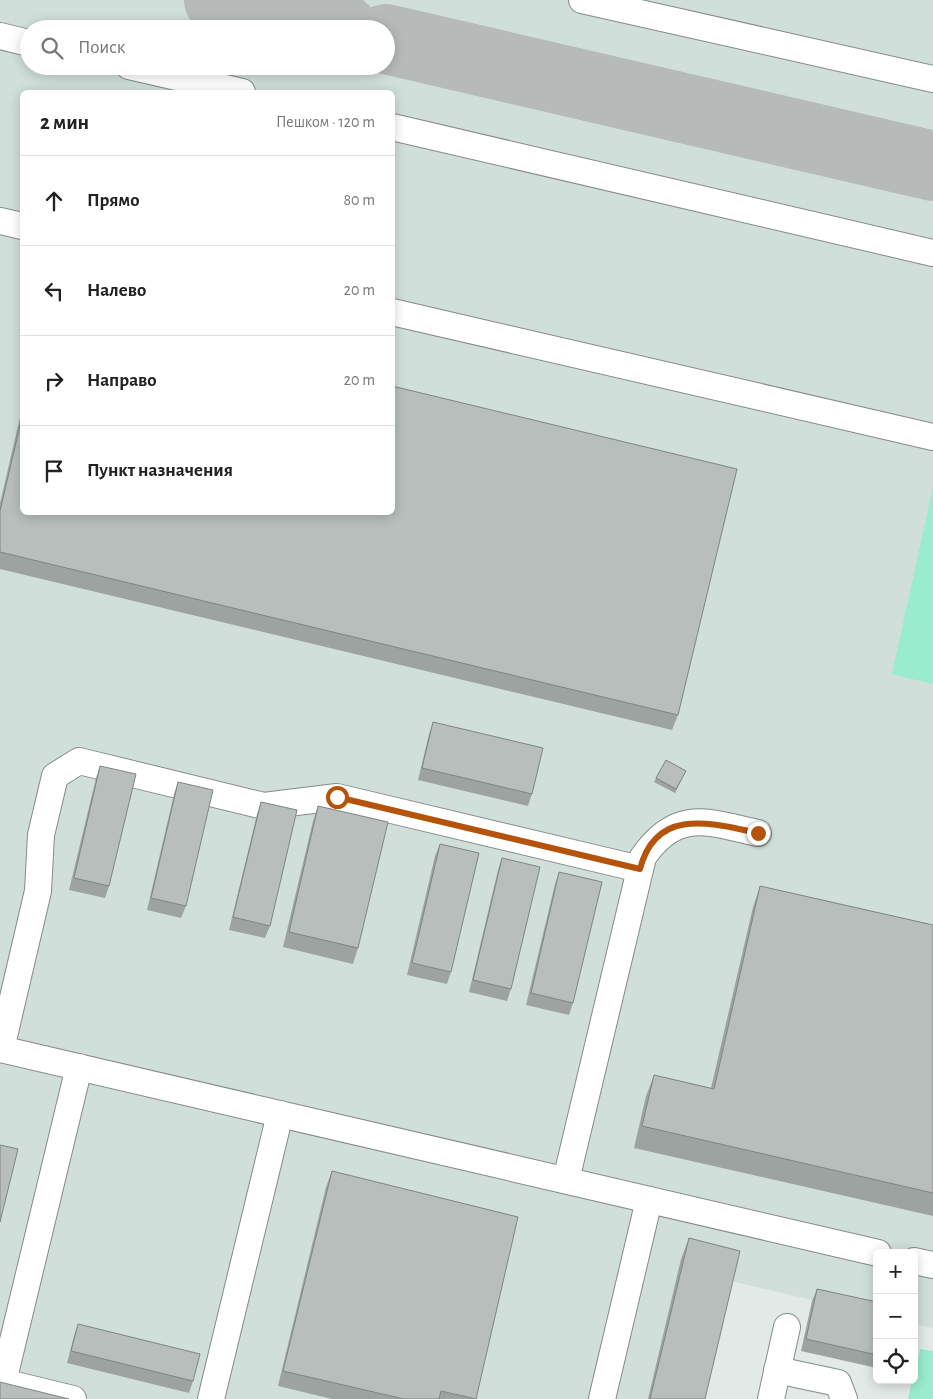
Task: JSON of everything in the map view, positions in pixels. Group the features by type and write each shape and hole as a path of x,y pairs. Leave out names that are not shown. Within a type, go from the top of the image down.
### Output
{"lane":[{"path":"582,0 933,79"},
{"path":"0,36 20,41"},
{"path":"168,75 233,90"},
{"path":"395,128 933,253"},
{"path":"0,221 20,226"},
{"path":"395,313 933,437"},
{"path":"640,869 337,797 264,806 79,761 55,776 41,835 38,891 0,1049 873,1252"},
{"path":"566,1180 643,857 662,833 684,822 721,825 758,833"},
{"path":"73,1399 3,1382 79,1067"},
{"path":"211,1399 280,1114"},
{"path":"602,1399 649,1200"},
{"path":"918,1262 933,1265"},
{"path":"771,1399 787,1327"},
{"path":"777,1370 838,1383 844,1399"}],"shaded area":[{"path":"0,0 933,0 933,1328 918,1325 918,1249 873,1249 873,1314 731,1281 702,1399 0,1399"}],"green space":[{"path":"933,487 933,684 892,674"},
{"path":"920,1349 933,1351 933,1399 908,1399 911,1384 918,1384"}],"building":[{"path":"395,387 737,469 678,715 0,552 0,511 20,426 20,515 395,515"},
{"path":"433,722 543,748 532,794 422,768"},
{"path":"666,760 686,771 676,789 656,778"},
{"path":"100,766 136,774 109,886 74,878"},
{"path":"178,782 213,790 186,906 151,898"},
{"path":"261,802 297,810 270,926 233,917"},
{"path":"318,806 388,822 358,948 289,932"},
{"path":"440,844 479,853 451,972 412,963"},
{"path":"502,858 540,867 511,989 473,980"},
{"path":"559,872 602,882 573,1003 531,993"},
{"path":"760,886 933,925 933,1193 642,1126 654,1075 714,1089"},
{"path":"0,1145 18,1149 0,1222"},
{"path":"332,1171 518,1217 476,1399 441,1391 439,1399 404,1399 283,1371"},
{"path":"689,1238 740,1251 705,1399 650,1399"},
{"path":"817,1289 873,1301 873,1354 806,1339"},
{"path":"78,1324 200,1354 193,1381 71,1351"},
{"path":"0,1382 69,1399 0,1399"}],"taxiway":[{"path":"219,0 305,20"},
{"path":"395,41 933,166"}],"route":[{"path":"337,797 640,869 643,857 662,833 684,822 721,825 758,833"}]}
